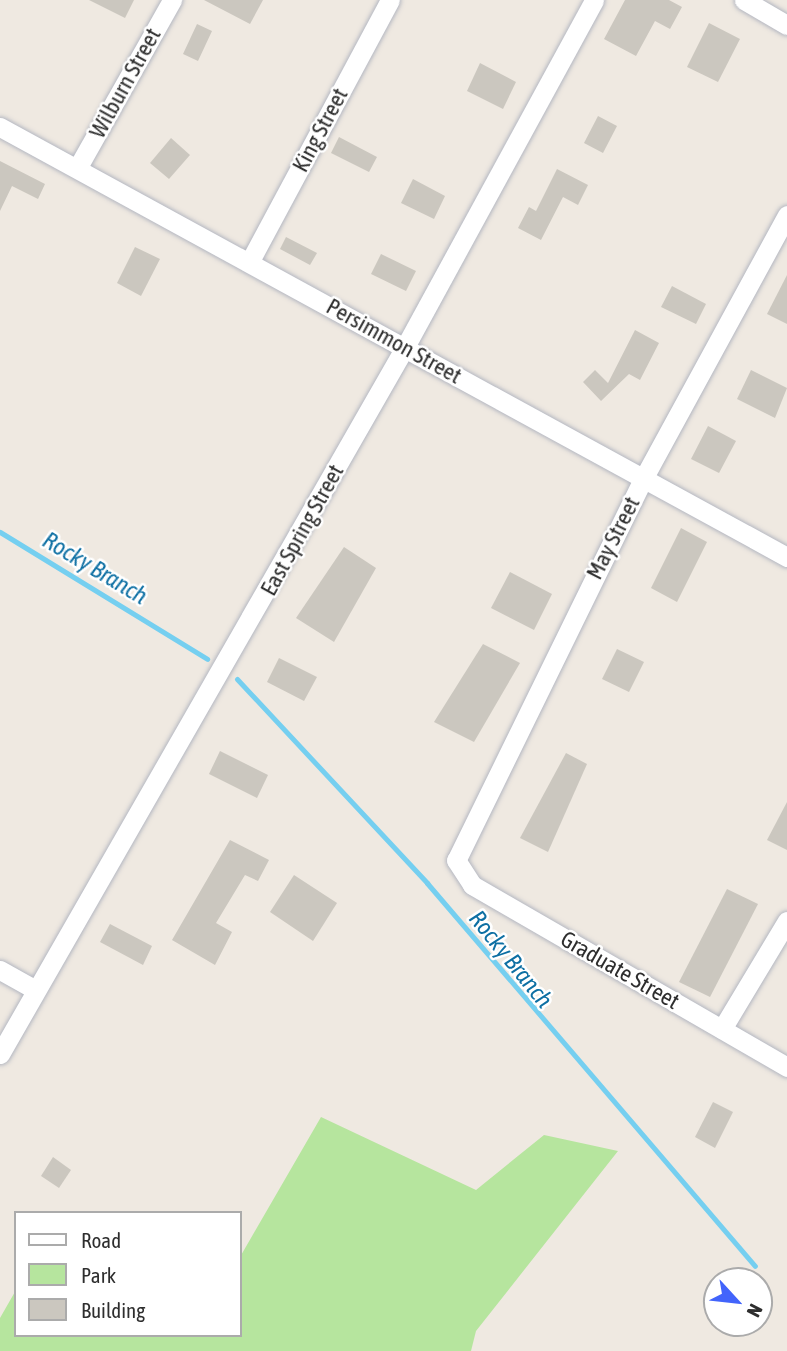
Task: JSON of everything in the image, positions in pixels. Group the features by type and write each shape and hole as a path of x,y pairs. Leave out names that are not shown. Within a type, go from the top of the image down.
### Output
{"street":[{"name":"Wilburn Street","path":"78,167 172,0"},
{"name":"King Street","path":"250,261 390,0"},
{"name":"East Spring Street","path":"0,1054 405,347 594,0"},
{"path":"744,0 787,25"},
{"name":"Persimmon Street","path":"0,127 78,167 787,556"},
{"name":"May Street","path":"458,868 459,844 643,477 787,215"},
{"name":"Graduate Street","path":"458,868 472,885 787,1067"},
{"path":"722,1029 787,921"},
{"path":"0,970 37,990"}],"green space":[{"path":"321,1117 476,1190 544,1135 618,1151 476,1331 471,1351 0,1351 0,1318 14,1294 14,1337 242,1337 242,1254"}],"building":[{"path":"89,0 134,0 125,18"},
{"path":"204,0 263,0 250,24"},
{"path":"625,0 669,0 682,7 670,29 655,21 636,56 604,39"},
{"path":"709,23 740,39 718,82 687,67"},
{"path":"197,24 212,31 198,61 183,54"},
{"path":"480,63 516,82 503,109 467,91"},
{"path":"598,116 617,126 603,153 584,143"},
{"path":"339,137 377,157 369,172 331,153"},
{"path":"171,138 190,155 169,179 150,163"},
{"path":"0,161 45,184 38,199 12,186 0,211"},
{"path":"557,169 588,185 578,205 563,197 541,240 518,228 529,207 536,211"},
{"path":"413,179 445,196 434,219 401,203"},
{"path":"286,237 317,253 310,265 280,249"},
{"path":"135,247 160,259 141,296 117,283"},
{"path":"381,254 416,271 406,291 371,274"},
{"path":"787,275 787,324 767,314"},
{"path":"672,286 706,304 696,324 661,307"},
{"path":"635,330 659,343 640,380 629,374 601,401 583,382 595,370 608,383"},
{"path":"751,370 787,388 775,418 737,399"},
{"path":"708,426 736,441 719,473 691,459"},
{"path":"681,528 707,542 677,602 651,588"},
{"path":"344,547 376,568 334,642 296,618"},
{"path":"510,572 552,594 534,630 491,608"},
{"path":"483,644 520,663 474,742 434,722"},
{"path":"617,649 644,662 629,692 602,679"},
{"path":"279,658 317,677 304,701 267,682"},
{"path":"220,751 268,775 257,798 209,774"},
{"path":"566,753 587,764 548,852 520,838"},
{"path":"787,802 787,850 767,840"},
{"path":"230,840 269,860 258,881 245,875 216,923 232,932 215,965 172,940"},
{"path":"294,875 337,903 313,941 270,912"},
{"path":"727,889 758,904 710,997 679,982"},
{"path":"110,924 152,946 143,965 100,942"},
{"path":"713,1102 733,1112 715,1148 695,1137"},
{"path":"53,1157 71,1170 59,1188 41,1176"}],"waterway":[{"name":"Rocky Branch","path":"0,532 207,659"},
{"name":"Rocky Branch","path":"237,679 427,883 755,1266"}]}
